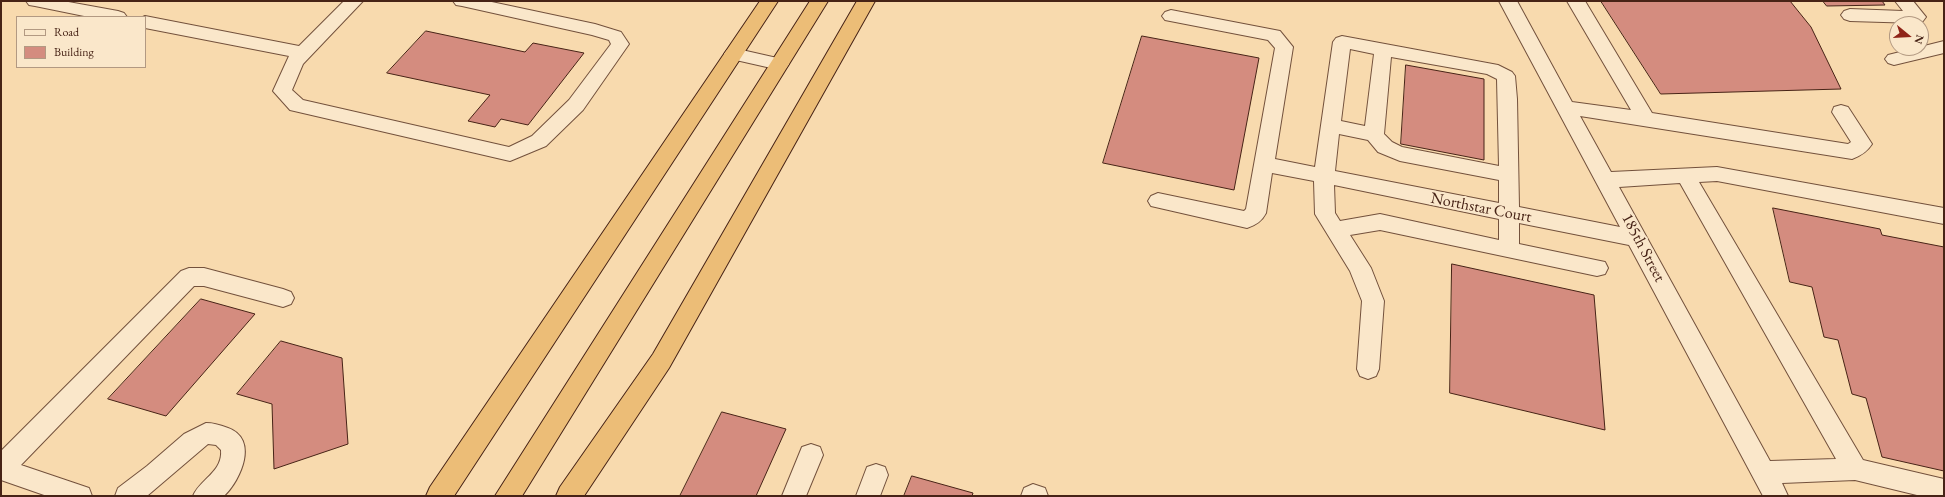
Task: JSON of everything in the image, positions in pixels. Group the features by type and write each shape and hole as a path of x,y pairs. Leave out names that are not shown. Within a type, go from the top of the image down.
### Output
{"highway":[{"path":"440,496 769,1"},
{"path":"508,496 819,1"},
{"path":"569,496 660,361 866,1"}],"street":[{"path":"35,1 113,16"},
{"path":"349,6 295,61 282,91 297,105 510,154 539,141 576,105 620,44 615,36 595,30 462,1"},
{"name":"185th Street","path":"1508,1 1776,496"},
{"path":"1576,1 1646,119"},
{"path":"1850,15 1917,17 1904,1"},
{"path":"1158,201 1247,220 1256,213 1284,46 1274,35 1171,16"},
{"path":"146,22 304,53"},
{"path":"1368,369 1373,301 1360,268 1324,214 1324,176 1342,42 1492,69 1506,76 1508,99 1509,250"},
{"path":"1894,60 1944,47"},
{"path":"1383,49 1374,135 1380,144 1389,150 1508,175"},
{"path":"733,54 780,64"},
{"path":"1566,108 1646,119 1852,152 1862,144 1842,112"},
{"path":"1331,126 1374,135"},
{"name":"Northstar Court","path":"1264,164 1638,240"},
{"path":"1605,180 1717,174 1944,216"},
{"path":"1685,175 1855,469"},
{"path":"1336,230 1380,222 1597,268"},
{"path":"80,496 30,489 1,469 189,277 204,277 284,298"},
{"path":"127,496 148,481 193,442 206,434 220,435 229,440 234,453 231,466 221,482 205,496"},
{"path":"794,496 811,455"},
{"path":"1763,472 1855,469 1944,490"}],"building":[{"path":"1601,1 1790,1 1811,27 1841,89 1661,94"},
{"path":"1823,1 1882,1 1885,5 1827,6"},
{"path":"426,31 525,52 533,43 584,53 528,125 501,119 495,127 468,121 490,95 387,73"},
{"path":"1142,36 1259,58 1234,190 1103,163"},
{"path":"1406,65 1484,79 1484,160 1401,144"},
{"path":"1773,208 1880,229 1882,235 1944,247 1944,471 1882,457 1866,398 1852,394 1838,340 1824,337 1812,287 1790,282"},
{"path":"1452,264 1594,295 1605,430 1450,393"},
{"path":"201,299 255,314 166,416 108,399"},
{"path":"281,341 342,358 348,444 274,469 272,404 237,394"},
{"path":"722,412 786,429 756,496 680,496"},
{"path":"912,476 973,493 972,496 904,496"}]}
